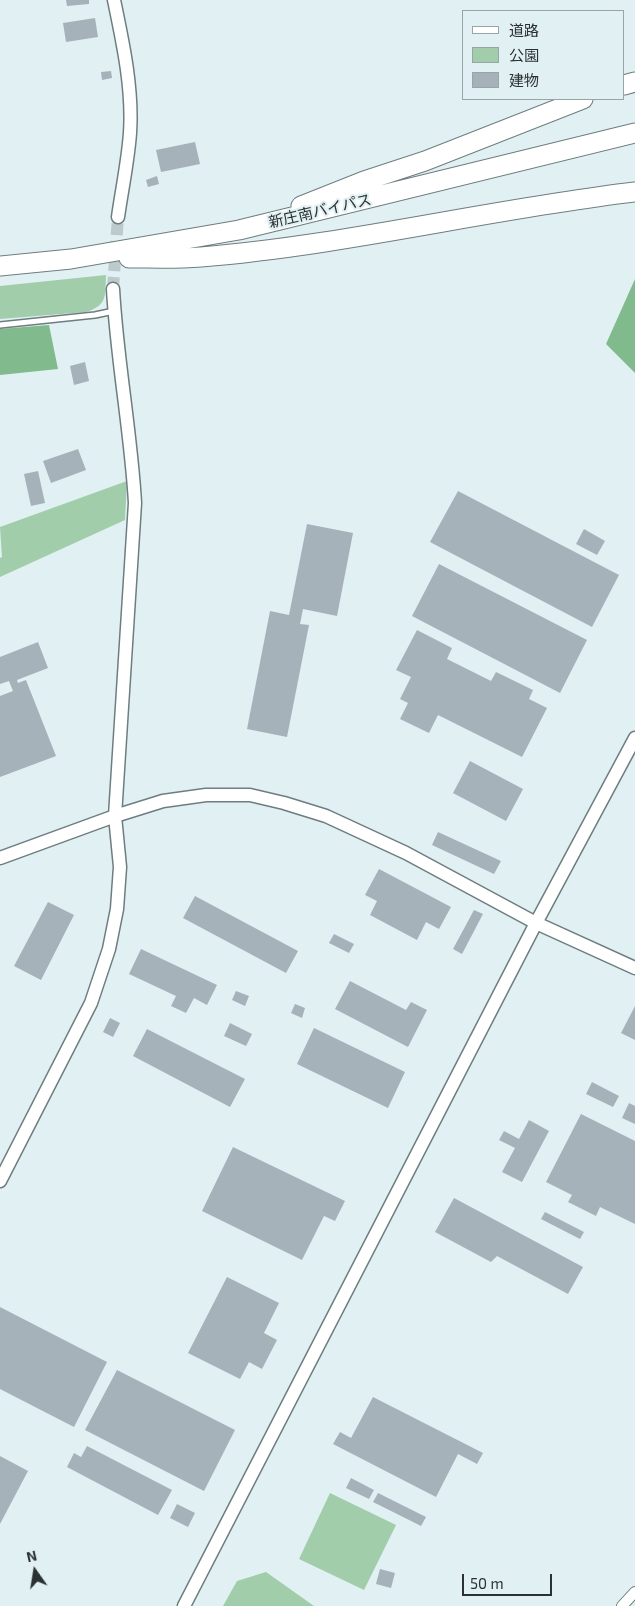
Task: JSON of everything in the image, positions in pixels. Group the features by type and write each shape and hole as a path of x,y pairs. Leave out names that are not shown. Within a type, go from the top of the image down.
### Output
{"highway":[{"path":"240,230 364,181 425,161 581,100"},
{"name":"新庄南バイパス","path":"0,266 71,259 240,230 635,133"},
{"path":"71,259 199,258 339,240 570,199 635,192"}],"street":[{"path":"114,0 124,47 130,94 130,133 118,217"},
{"path":"0,1181 90,1003 109,949 117,909 120,868 115,816 135,504 134,474 113,289"},
{"path":"184,1606 536,923 635,738"},
{"path":"0,858 115,816 163,801 206,795 250,795 326,816 406,853 536,923 635,968"},
{"path":"622,1606 635,1592"}],"lane":[{"path":"0,324 95,315 114,311"}],"green space":[{"path":"106,275 106,289 102,303 86,312 0,319 0,286"},
{"path":"635,279 635,373 606,344"},
{"path":"49,325 58,369 0,375 0,329"},
{"path":"127,481 125,520 0,577 0,558 2,557 0,527"},
{"path":"330,1493 396,1525 364,1590 299,1559"},
{"path":"266,1572 314,1606 223,1606 237,1581"}],"building":[{"path":"66,0 89,0 89,4 67,6"},
{"path":"95,18 98,37 66,42 63,23"},
{"path":"111,71 112,78 102,80 101,72"},
{"path":"195,142 200,164 161,172 156,150"},
{"path":"157,176 159,184 148,187 146,180"},
{"path":"85,362 89,381 74,385 70,366"},
{"path":"78,449 86,470 51,483 43,461"},
{"path":"38,471 45,503 31,506 24,474"},
{"path":"458,491 619,575 592,627 430,542"},
{"path":"307,524 353,533 337,616 303,609 300,624 309,625 287,737 247,729 270,611 289,615"},
{"path":"584,529 605,541 597,555 576,544"},
{"path":"439,564 587,640 560,693 412,616"},
{"path":"417,630 452,648 447,659 491,681 496,672 533,690 529,699 547,708 522,757 438,715 429,733 400,719 408,703 400,699 411,677 396,670"},
{"path":"38,642 48,668 17,680 18,683 26,680 56,756 0,777 0,696 13,691 9,681 0,684 0,657"},
{"path":"470,761 523,789 506,821 453,793"},
{"path":"438,832 501,861 494,874 432,845"},
{"path":"379,869 451,907 439,929 426,922 417,940 370,915 377,901 365,895"},
{"path":"195,896 298,951 286,973 183,918"},
{"path":"48,902 74,915 41,980 14,966"},
{"path":"474,910 483,914 462,954 453,949"},
{"path":"334,934 354,944 349,953 329,943"},
{"path":"141,949 217,985 207,1005 194,998 186,1013 171,1006 176,996 129,974"},
{"path":"350,981 406,1010 411,1002 427,1010 408,1047 335,1009"},
{"path":"236,991 249,996 245,1006 232,1000"},
{"path":"295,1004 305,1008 302,1018 291,1013"},
{"path":"635,1006 635,1040 621,1033"},
{"path":"110,1018 120,1023 113,1037 103,1032"},
{"path":"230,1023 252,1034 246,1046 224,1036"},
{"path":"314,1028 405,1072 388,1108 297,1064"},
{"path":"147,1029 245,1079 230,1107 133,1056"},
{"path":"592,1082 619,1096 613,1107 586,1094"},
{"path":"629,1103 635,1106 635,1124 622,1118"},
{"path":"581,1114 635,1141 635,1224 600,1207 596,1216 568,1202 572,1195 546,1182"},
{"path":"529,1120 549,1131 522,1182 502,1172 515,1148 499,1140 504,1131 519,1139"},
{"path":"233,1147 345,1201 335,1221 324,1216 302,1260 202,1211"},
{"path":"454,1198 583,1267 568,1294 497,1256 491,1262 435,1232"},
{"path":"545,1212 584,1232 580,1239 541,1219"},
{"path":"227,1277 279,1303 264,1333 277,1340 262,1369 249,1362 240,1379 188,1353"},
{"path":"0,1307 107,1362 74,1427 0,1389"},
{"path":"117,1370 235,1430 204,1491 85,1430"},
{"path":"373,1397 483,1453 477,1464 458,1454 436,1497 333,1444 340,1432 351,1438"},
{"path":"87,1446 172,1490 158,1515 67,1467 74,1453 81,1457"},
{"path":"0,1456 28,1471 0,1524"},
{"path":"351,1478 374,1490 369,1499 346,1488"},
{"path":"378,1493 426,1517 421,1526 373,1502"},
{"path":"177,1504 195,1513 188,1527 170,1518"},
{"path":"380,1569 395,1573 391,1588 376,1584"}],"tunnel":[{"path":"113,289 118,217"}]}
